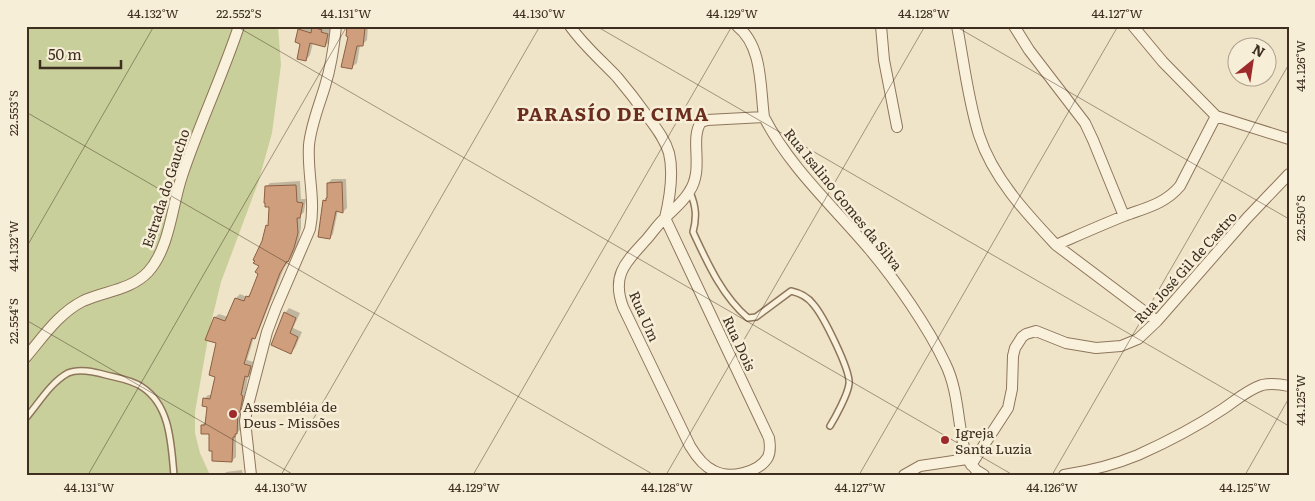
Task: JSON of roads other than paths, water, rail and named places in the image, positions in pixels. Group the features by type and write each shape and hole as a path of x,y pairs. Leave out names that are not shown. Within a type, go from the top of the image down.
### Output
{"street":[{"name":"Estrada do Gaucho","path":"26,357 66,312 83,302 118,290 148,272 164,244 185,169 226,65 239,26"},
{"path":"251,475 245,421 246,409 270,324 312,221 309,147 315,115 330,67 336,26"},
{"path":"570,26 584,45 626,88 656,127 664,142 669,153 671,175 669,202 665,218"},
{"name":"Rua Isalino Gomes da Silva","path":"737,26 746,35 756,58 764,117 786,152 871,251 923,325 950,374 963,442 969,462"},
{"path":"881,26 884,60 897,128"},
{"path":"957,26 971,106 980,136 986,153 1020,207 1056,245 1157,321"},
{"path":"1014,26 1029,50 1085,123 1124,216"},
{"path":"1134,26 1163,62 1216,116 1289,139"},
{"path":"1056,245 1124,216 1150,208 1175,192 1180,186 1216,116"},
{"name":"Rua Um","path":"746,472 733,475 718,473 708,468 694,453 620,299 619,281 624,264 690,192 696,176 697,130 701,122 707,120 764,117"},
{"name":"Rua José Gil de Castro","path":"969,462 1008,408 1013,356 1015,348 1022,337 1036,331 1077,345 1096,348 1112,348 1138,339 1157,321 1247,218 1289,174"},
{"name":"Rua Dois","path":"665,218 769,438 770,451 768,458 746,472"},
{"path":"1064,475 1090,471 1136,456 1180,434 1262,385 1277,383 1289,386"},
{"path":"904,475 920,466 969,462 984,475"}],"lane":[{"path":"690,192 696,206 696,222 693,232 721,286 737,309 748,318 756,317 791,291 801,293 812,302 821,314 844,363 850,384 837,416 830,426"},
{"path":"26,418 51,388 69,373 93,372 136,384 155,398 162,411 170,437 174,475"}],"place":[{"name":"Assembléia de Deus - Missões","path":"233,414"},
{"name":"Igreja Santa Luzia","path":"945,440"}],"district":[{"name":"PARASÍO DE CIMA","path":"613,113"}]}
